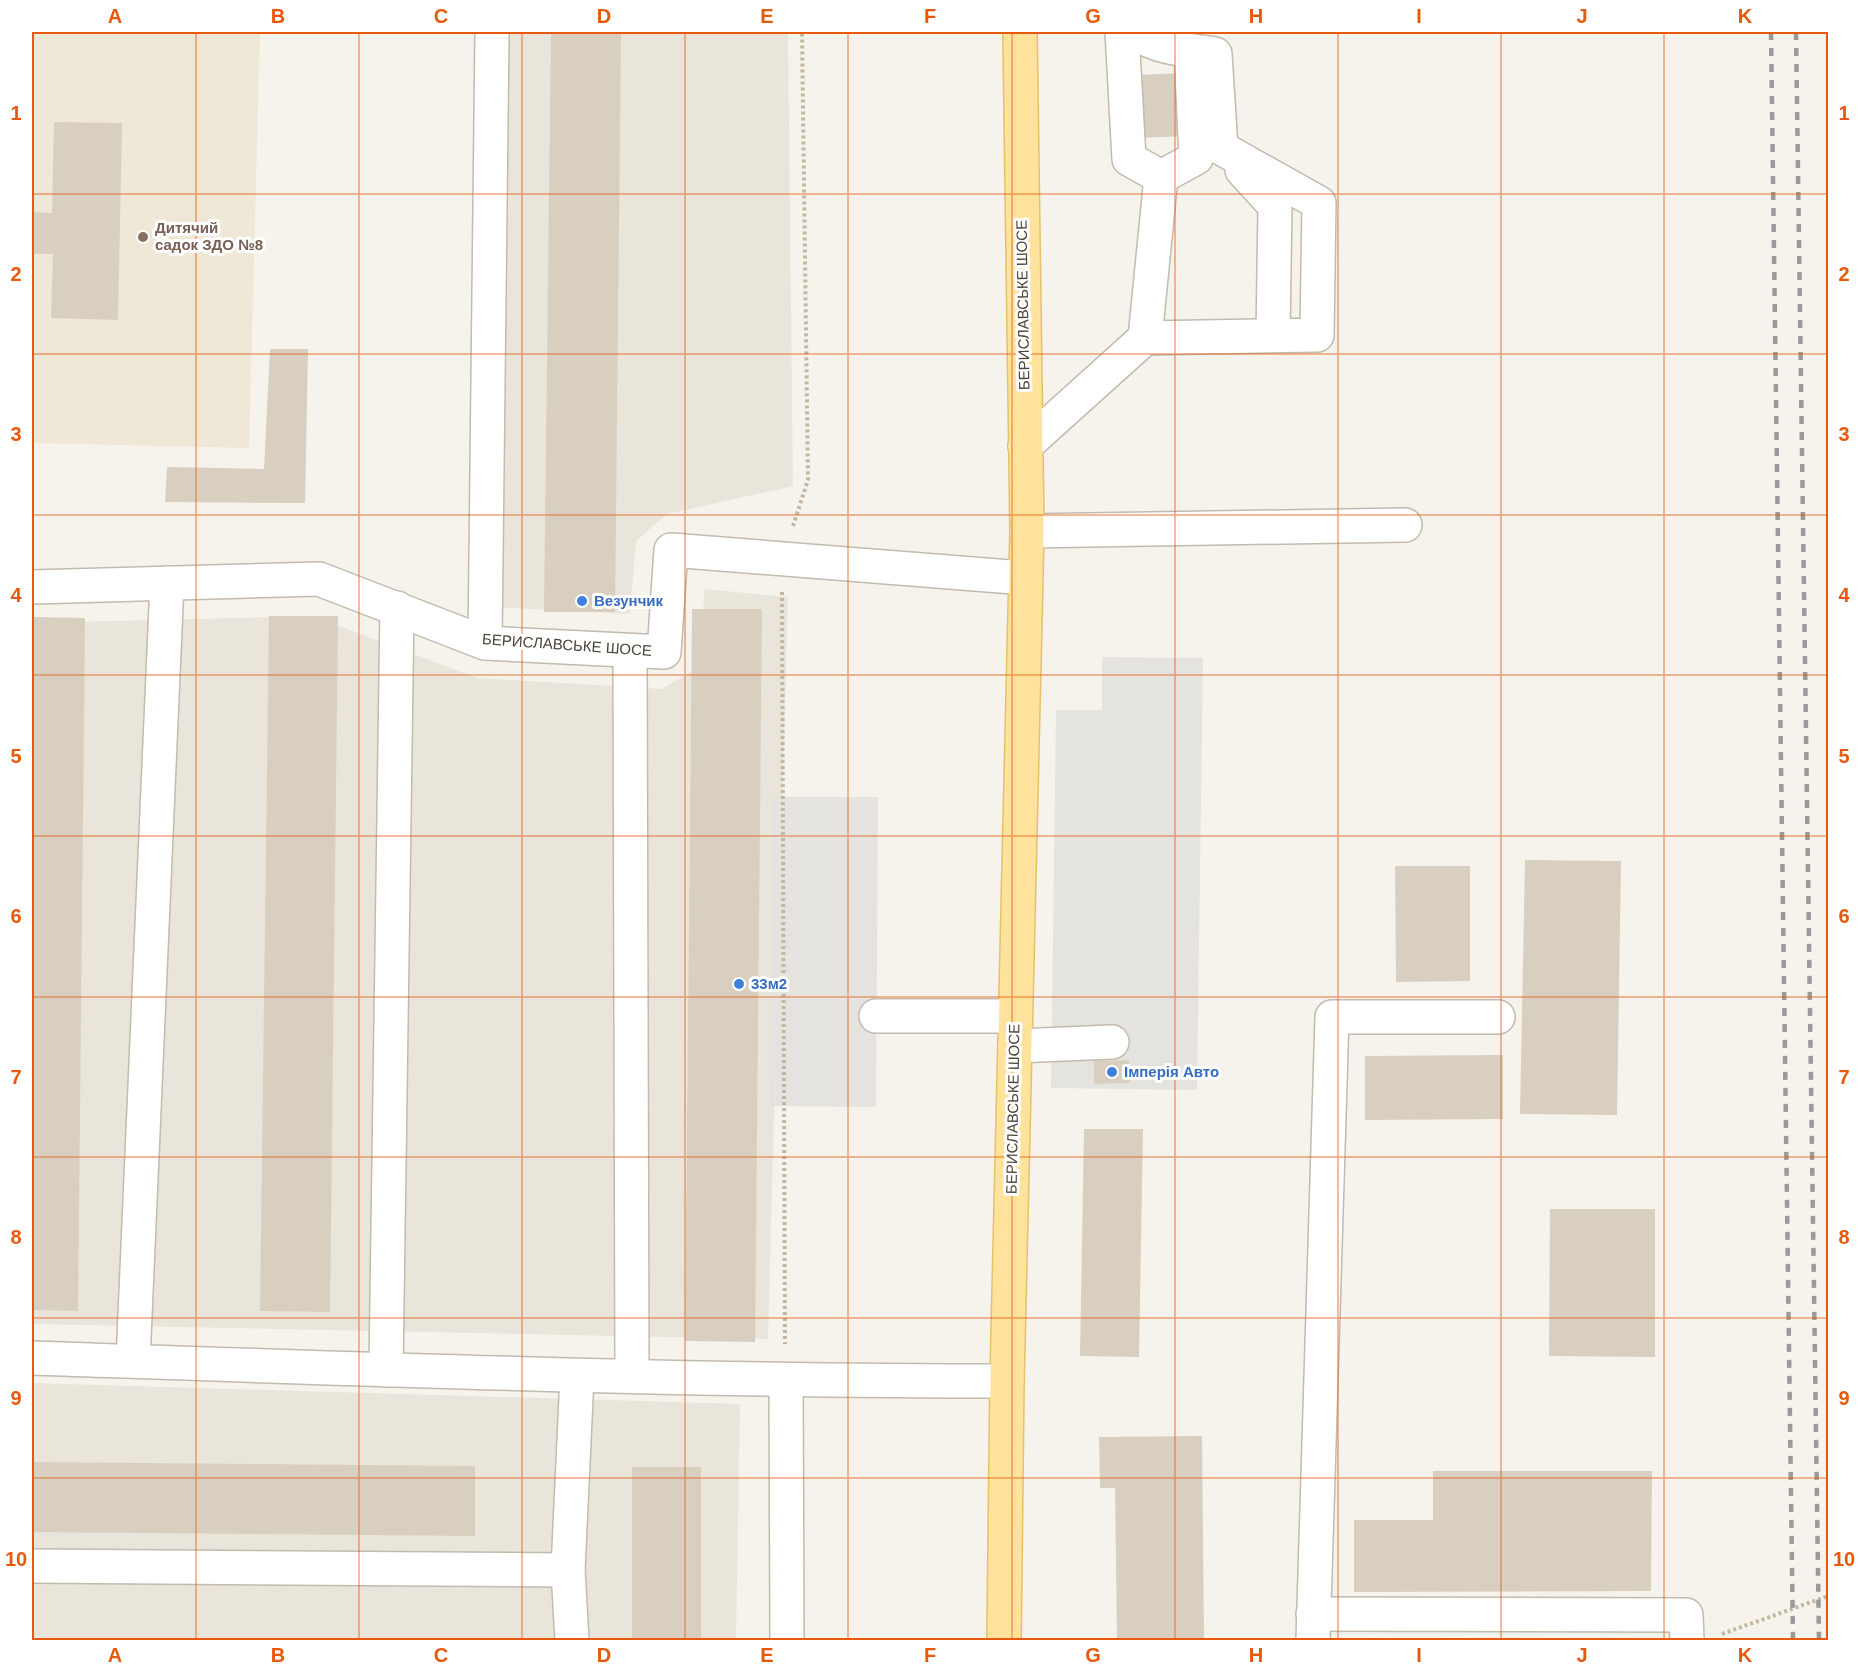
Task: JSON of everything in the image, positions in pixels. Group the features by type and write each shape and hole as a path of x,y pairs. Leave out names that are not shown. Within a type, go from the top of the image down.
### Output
{"main road":[{"name":"БЕРИСЛАВСЬКЕ ШОСЕ","path":"1004,1641 1006,1381 1027,531 1024,446 1020,32"}],"street":[{"path":"485,643 492,32"},
{"path":"1145,338 1161,177 1149,160 1151,40"},
{"path":"1151,40 1215,54 1221,148 1275,206 1273,335"},
{"path":"1151,40 1196,158 1161,177"},
{"path":"1024,446 1145,338 1317,334 1319,203 1221,148"},
{"path":"1027,531 1405,525"},
{"name":"БЕРИСЛАВСЬКЕ ШОСЕ","path":"32,587 319,579 485,643 664,652 671,550 1025,578"},
{"path":"133,1362 167,583"},
{"path":"386,1370 397,608"},
{"path":"630,651 632,1375"},
{"path":"876,1016 1112,1042"},
{"path":"1498,1017 1332,1017 1313,1627 1686,1615 1700,1639"},
{"path":"32,1358 786,1381 1006,1381"},
{"path":"572,1641 568,1570 577,1376"},
{"path":"786,1381 787,1641"},
{"path":"32,1566 568,1570"}],"path":[{"path":"786,1381 782,560 808,480 802,32"},
{"path":"1700,1639 1828,1596"}],"shaded area":[{"name":"Дитячий садок ЗДО №8","path":"32,32 260,32 249,448 32,443"},
{"path":"505,32 788,32 793,486 667,514 636,541 630,614 493,607"},
{"path":"705,589 788,597 768,1339 32,1324 32,623 313,616 477,678 662,689 697,668"},
{"path":"1102,657 1203,658 1197,1090 1051,1088 1056,710 1102,710"},
{"path":"772,797 878,797 876,1107 769,1106"},
{"path":"32,1383 740,1404 736,1640 32,1640"}],"building":[{"path":"551,32 621,32 615,612 544,612"},
{"path":"1204,72 1207,135 1117,139 1115,76"},
{"path":"54,122 122,123 118,320 51,318 53,254 32,254 32,212 52,213"},
{"path":"270,349 308,349 305,503 165,502 167,467 264,469"},
{"path":"692,609 762,609 755,1342 685,1341"},
{"path":"269,616 338,616 330,1312 260,1311"},
{"path":"32,617 85,618 78,1311 32,1310"},
{"path":"1525,860 1621,861 1617,1115 1520,1114"},
{"path":"1395,866 1470,866 1470,981 1396,982"},
{"path":"1503,1055 1503,1119 1365,1120 1365,1056"},
{"name":"Імперія Авто","path":"1129,1060 1130,1083 1094,1084 1094,1061"},
{"path":"1084,1129 1143,1129 1139,1357 1080,1356"},
{"path":"1550,1209 1655,1209 1655,1357 1549,1356"},
{"path":"1202,1436 1204,1640 1117,1640 1115,1488 1100,1488 1099,1437"},
{"path":"32,1462 475,1466 475,1536 32,1532"},
{"path":"632,1467 701,1467 701,1640 632,1640"},
{"path":"1433,1471 1652,1471 1651,1591 1354,1592 1354,1520 1433,1520"}],"railway":[{"path":"1771,32 1793,1640"},
{"path":"1796,32 1819,1640"}],"place":[{"name":"Дитячий садок ЗДО №8","path":"143,237"},
{"name":"Везунчик","path":"582,601"},
{"name":"33м2","path":"739,984"},
{"name":"Імперія Авто","path":"1112,1072"}]}
